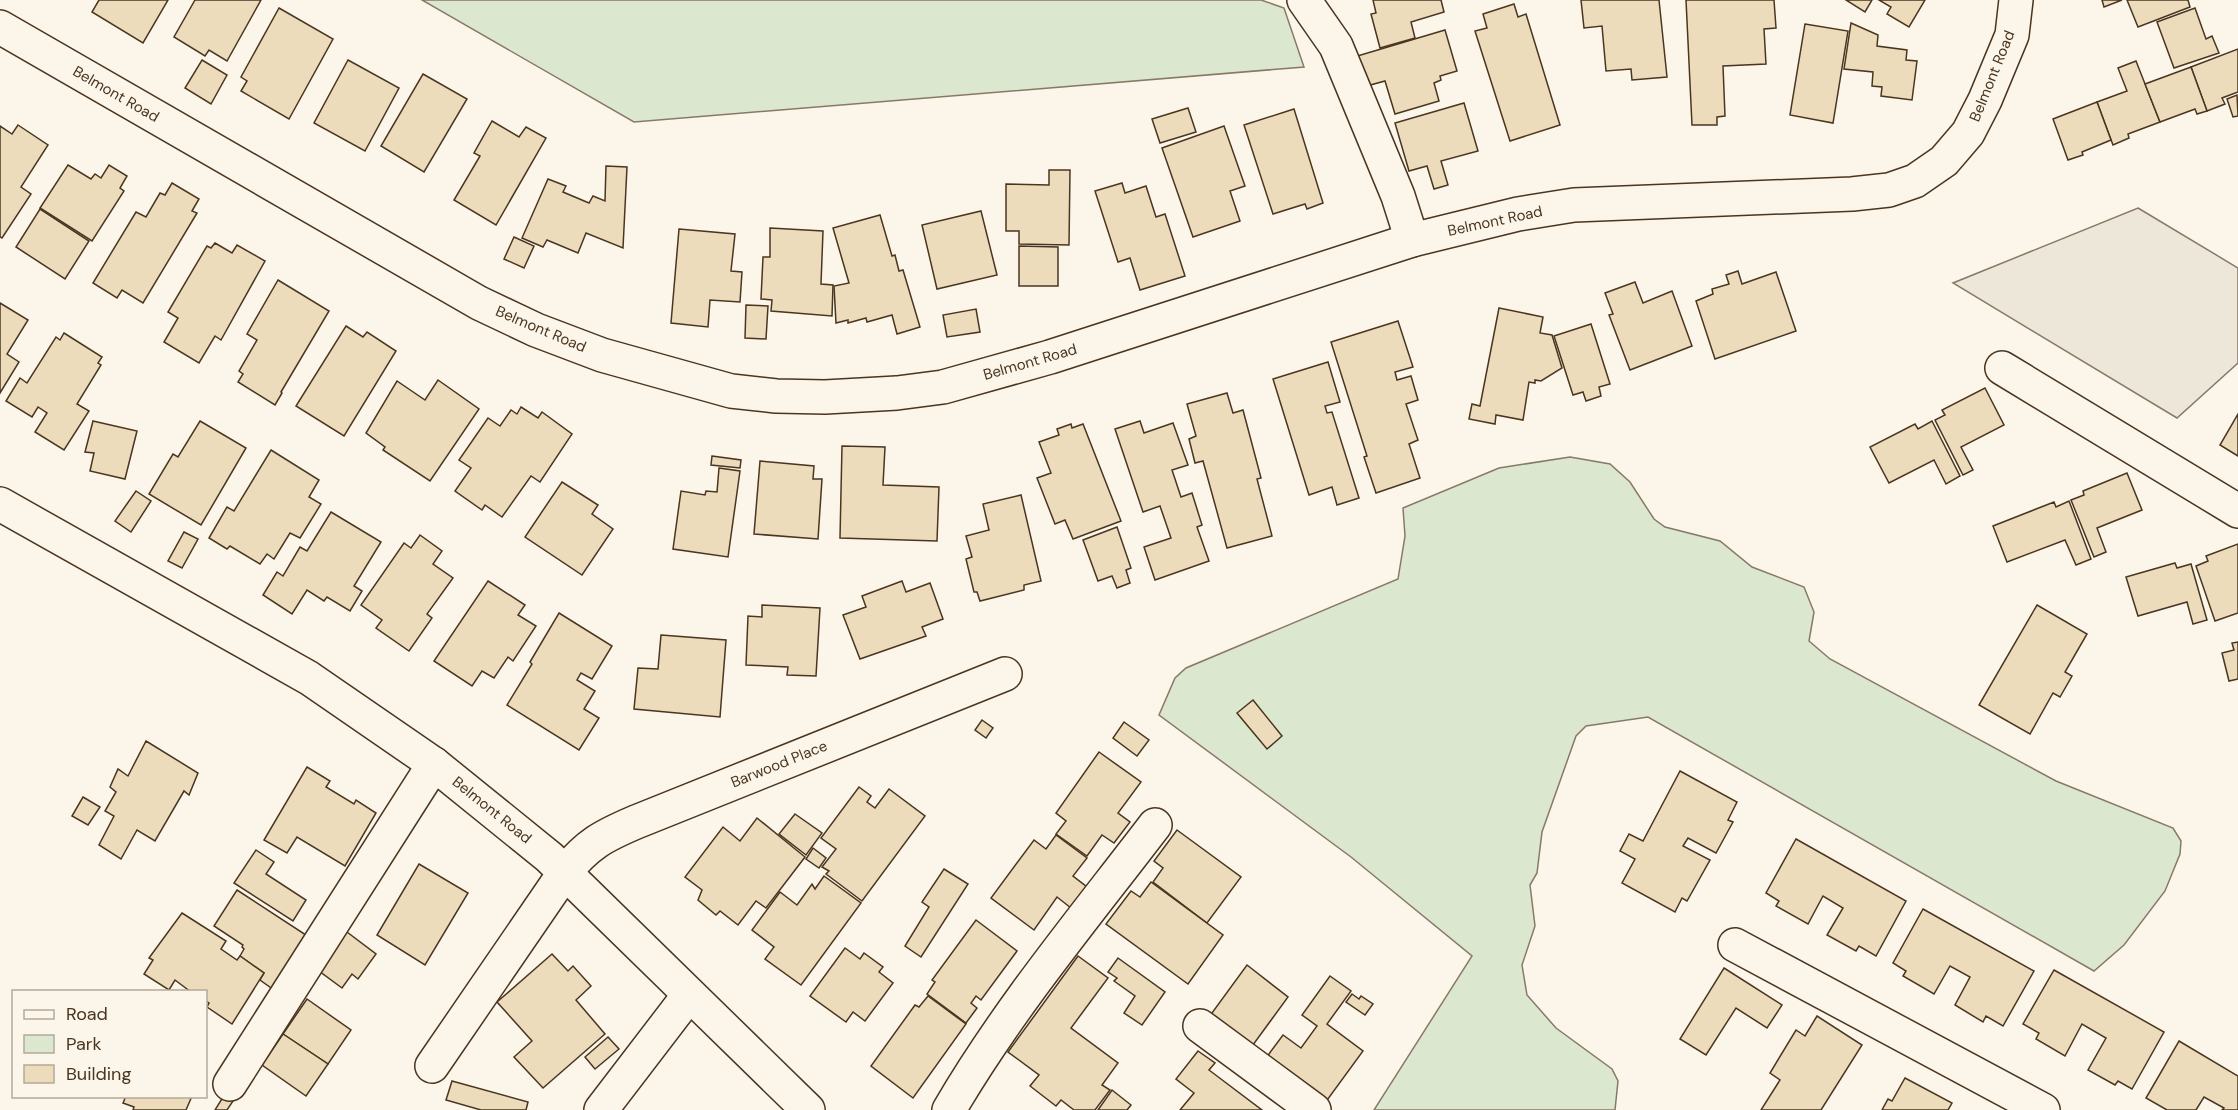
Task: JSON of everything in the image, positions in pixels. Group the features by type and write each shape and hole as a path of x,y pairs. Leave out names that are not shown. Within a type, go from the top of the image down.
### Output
{"street":[{"path":"1304,0 1336,46 1398,196 1412,240"},
{"name":"Belmont Road","path":"0,27 479,303 536,330 602,355 731,391 776,396 825,397 897,393 943,387 1050,357 1412,240 1518,214 1574,205 1852,194 1889,190 1915,181 1944,161 1968,133 1985,100 2012,35 2016,0"},
{"path":"2002,368 2238,511"},
{"name":"Belmont Road","path":"0,504 309,678 435,764 549,857 808,1110"},
{"name":"Barwood Place","path":"432,1066 565,872 591,844 608,833 1005,674"},
{"path":"230,1084 435,764"},
{"path":"949,1110 980,1057 1008,1017 1155,825"},
{"path":"1735,945 2043,1110"},
{"path":"601,1110 689,995"},
{"path":"1200,1026 1314,1110"}],"green space":[{"path":"422,0 1261,0 1284,8 1304,67 634,122"},
{"path":"1570,457 1610,464 1630,482 1654,519 1665,527 1720,541 1752,567 1804,587 1814,612 1809,641 1830,659 2056,781 2173,828 2181,841 2180,854 2165,891 2124,945 2094,971 1648,717 1586,726 1576,736 1542,832 1537,873 1530,885 1535,926 1522,965 1527,995 1556,1028 1612,1069 1618,1081 1615,1110 1374,1110 1472,956 1351,857 1159,715 1175,678 1186,668 1398,579 1405,536 1403,508 1499,468"}],"shaded area":[{"path":"2138,208 2238,268 2238,363 2177,418 1953,283"}],"building":[{"path":"99,0 168,0 143,43 92,12"},
{"path":"195,0 261,0 227,61 209,50 205,56 174,37"},
{"path":"1373,0 1441,0 1444,12 1411,22 1415,38 1380,48 1371,14 1376,13"},
{"path":"1581,0 1659,0 1667,77 1632,80 1631,69 1606,71 1602,26 1584,28"},
{"path":"1686,0 1774,0 1776,28 1764,29 1766,64 1723,66 1725,116 1717,117 1717,125 1692,125"},
{"path":"1846,0 1872,0 1865,12"},
{"path":"1879,0 1925,0 1909,27 1887,14 1891,7"},
{"path":"2102,0 2122,0 2104,7"},
{"path":"2127,0 2188,0 2190,7 2138,27"},
{"path":"1514,4 1518,17 1526,14 1560,125 1510,141 1475,31 1487,28 1483,14"},
{"path":"279,8 333,39 289,119 241,91 247,81 241,77"},
{"path":"2195,8 2206,39 2212,36 2219,53 2174,68 2157,22"},
{"path":"1851,23 1878,35 1877,46 1907,50 1906,60 1917,61 1912,100 1881,96 1882,87 1872,86 1873,72 1844,69"},
{"path":"1805,24 1848,31 1833,123 1790,115"},
{"path":"1445,30 1457,71 1440,76 1441,80 1434,83 1439,101 1395,114 1385,81 1363,87 1354,57"},
{"path":"2238,49 2238,92 2222,98 2225,104 2207,111 2191,67"},
{"path":"202,60 227,75 211,104 185,88"},
{"path":"348,60 399,88 365,151 314,123"},
{"path":"2136,61 2160,122 2128,134 2129,138 2113,145 2097,102 2127,91 2118,68"},
{"path":"2191,67 2207,111 2197,114 2195,109 2160,122 2145,84"},
{"path":"423,74 467,99 424,172 381,146"},
{"path":"2237,95 2238,116 2233,117 2227,99"},
{"path":"2097,102 2111,140 2068,160 2053,119"},
{"path":"1464,103 1478,151 1441,161 1448,185 1434,189 1427,166 1409,171 1395,123"},
{"path":"1188,108 1196,132 1160,143 1152,119"},
{"path":"1294,109 1323,203 1307,209 1305,204 1273,214 1244,125"},
{"path":"492,121 519,137 526,127 546,138 496,225 454,200 480,156 474,153"},
{"path":"18,125 48,145 21,187 31,194 2,238 0,237 0,126 12,134"},
{"path":"1224,126 1245,186 1230,191 1240,221 1193,237 1162,148"},
{"path":"68,165 91,179 95,174 101,178 109,165 127,176 120,188 124,191 92,241 40,208"},
{"path":"606,166 627,167 623,248 586,233 578,253 547,240 543,247 522,238 548,179 566,186 563,192 589,203 593,196 605,201"},
{"path":"1049,170 1070,170 1069,245 1019,244 1019,231 1006,231 1006,184 1049,185"},
{"path":"172,183 199,199 192,211 197,213 143,303 122,290 117,298 93,283 136,212 146,217 160,193 165,195"},
{"path":"1122,183 1125,193 1146,186 1156,217 1165,214 1185,276 1140,290 1130,258 1118,262 1095,191"},
{"path":"40,209 89,241 65,279 16,247"},
{"path":"981,211 997,275 937,289 922,225"},
{"path":"880,215 892,256 895,255 899,271 903,270 920,327 897,334 892,315 867,322 866,318 848,323 848,320 836,323 834,286 849,283 833,228"},
{"path":"770,228 823,231 821,284 833,285 832,316 771,311 772,300 761,299 763,257 770,257"},
{"path":"679,229 735,234 731,271 742,272 740,302 710,300 708,327 671,323"},
{"path":"514,237 534,246 524,268 504,259"},
{"path":"215,243 232,253 237,245 265,261 221,340 215,336 199,363 164,342 178,318 168,312 207,246 211,248"},
{"path":"1019,246 1058,247 1058,286 1019,286"},
{"path":"1738,271 1742,284 1776,272 1796,331 1715,359 1696,301 1713,294 1712,289 1729,284 1726,275"},
{"path":"278,280 329,311 275,405 238,382 243,374 239,371 257,340 247,334"},
{"path":"1635,282 1643,303 1672,291 1692,346 1630,370 1609,315 1613,314 1605,293"},
{"path":"0,303 28,320 7,354 19,362 0,393"},
{"path":"746,305 768,306 766,339 745,338"},
{"path":"1499,308 1543,317 1540,333 1552,335 1562,368 1541,381 1529,382 1523,420 1496,415 1495,424 1469,419 1472,404 1480,406"},
{"path":"976,309 980,332 947,337 943,315"},
{"path":"1398,321 1413,367 1395,372 1397,380 1411,376 1418,400 1406,404 1418,440 1409,444 1420,478 1376,493 1364,457 1367,456 1331,342"},
{"path":"1591,324 1610,384 1599,387 1601,396 1586,401 1583,392 1573,395 1554,336"},
{"path":"346,326 363,337 367,332 396,351 344,436 296,406"},
{"path":"64,333 102,357 98,363 101,365 77,404 89,411 64,450 35,432 47,413 38,407 32,417 6,401 20,378 27,383 56,337 60,340"},
{"path":"1328,362 1340,402 1325,406 1327,413 1332,412 1359,498 1337,505 1332,487 1309,495 1273,379"},
{"path":"438,380 479,409 430,481 383,450 385,447 366,433 397,381 425,400"},
{"path":"1985,388 2004,425 1961,447 1973,470 1963,475 1935,420 1945,415 1942,410"},
{"path":"1227,393 1233,413 1243,410 1261,478 1257,479 1272,536 1227,548 1203,461 1195,463 1189,439 1196,436 1187,404"},
{"path":"521,407 538,418 542,412 572,434 540,482 531,476 502,517 485,505 482,510 455,491 471,468 459,460 488,418 500,426 511,410 517,414"},
{"path":"2238,414 2238,456 2220,445"},
{"path":"93,421 137,431 125,479 90,471 94,453 85,452"},
{"path":"200,421 246,448 201,525 149,494 173,454 178,457"},
{"path":"1140,421 1144,433 1173,423 1188,465 1172,470 1181,497 1192,493 1202,525 1197,527 1209,561 1155,580 1144,547 1171,538 1160,506 1143,512 1115,429"},
{"path":"1932,421 1960,476 1946,484 1934,460 1889,483 1870,447 1915,424 1918,429"},
{"path":"1071,424 1072,428 1083,424 1121,521 1073,539 1065,520 1055,524 1037,478 1051,473 1039,442 1059,435 1057,429"},
{"path":"842,446 885,447 883,485 939,487 937,541 840,538"},
{"path":"271,450 319,480 309,497 321,504 300,538 290,533 274,559 267,554 260,564 230,546 227,549 209,538 227,507 234,511"},
{"path":"712,456 741,460 740,468 711,465"},
{"path":"760,461 814,466 813,479 822,479 818,539 754,534"},
{"path":"719,468 740,471 728,557 673,549 681,491 705,495 706,491 717,492"},
{"path":"2127,473 2142,510 2097,528 2106,552 2094,557 2071,500 2084,495 2083,491"},
{"path":"562,482 598,505 592,514 613,529 582,575 525,537"},
{"path":"136,491 151,501 131,532 115,521"},
{"path":"1021,495 1041,581 1024,585 1024,590 980,601 977,592 974,592 966,559 972,557 966,536 989,530 983,504"},
{"path":"2069,501 2091,559 2076,565 2065,540 2007,562 1993,526 2054,502 2056,507"},
{"path":"331,512 381,542 354,586 362,591 350,611 327,597 324,601 307,590 292,614 263,595 277,572 283,576 300,547 307,551"},
{"path":"1117,527 1131,568 1126,570 1130,583 1117,588 1112,576 1098,581 1083,540"},
{"path":"184,532 198,539 182,568 168,561"},
{"path":"420,535 442,551 433,564 453,578 427,614 432,618 409,651 376,628 382,620 361,605 404,543 411,548"},
{"path":"2238,544 2238,613 2215,621 2196,566 2208,561 2206,556"},
{"path":"2175,563 2177,568 2191,564 2207,620 2193,624 2187,602 2138,616 2126,577"},
{"path":"488,581 525,605 518,615 536,626 513,661 508,657 494,678 482,671 472,686 434,661"},
{"path":"902,581 906,592 930,583 943,619 922,627 926,636 860,659 843,615 866,607 862,596"},
{"path":"762,605 820,608 816,676 787,675 788,667 746,665 748,616 762,617"},
{"path":"2037,605 2087,634 2065,672 2072,676 2060,697 2053,693 2030,734 1979,705"},
{"path":"559,613 612,646 592,679 581,673 577,680 595,691 584,709 599,718 579,750 507,705"},
{"path":"661,635 726,640 720,717 634,709 638,668 658,669"},
{"path":"2238,642 2238,679 2229,681 2222,653 2234,650 2232,643"},
{"path":"1253,700 1282,736 1267,749 1237,713"},
{"path":"982,720 993,728 986,738 975,730"},
{"path":"1124,722 1149,740 1137,756 1113,738"},
{"path":"146,741 198,773 189,795 184,791 155,841 137,830 121,859 99,845 114,816 105,811 116,792 110,787 118,769 128,776"},
{"path":"1099,752 1141,782 1118,813 1130,822 1114,843 1102,835 1087,856 1056,834 1066,821 1056,813"},
{"path":"307,767 330,781 326,787 354,804 356,800 376,813 345,866 297,837 287,853 264,840"},
{"path":"1680,771 1737,802 1728,820 1733,822 1716,853 1688,838 1683,846 1710,860 1687,901 1682,898 1675,912 1622,883 1635,859 1620,851 1629,834 1643,841"},
{"path":"859,787 871,796 867,802 875,808 889,789 925,816 862,901 826,874 829,871 822,867 836,849 821,838"},
{"path":"83,797 100,807 88,825 72,816"},
{"path":"795,814 822,833 806,855 779,834"},
{"path":"757,818 805,857 766,908 756,901 738,925 720,911 716,915 698,900 702,890 685,877 723,827 740,841"},
{"path":"1177,830 1241,877 1207,923 1153,882 1163,868 1154,861"},
{"path":"1056,835 1087,858 1073,876 1087,887 1071,908 1057,897 1034,930 991,898 1034,840 1046,849"},
{"path":"1796,839 1906,901 1876,956 1859,946 1856,951 1827,935 1843,908 1823,896 1808,924 1776,906 1779,901 1766,893"},
{"path":"813,848 826,858 819,868 806,859"},
{"path":"256,850 274,862 266,874 306,900 293,921 234,883"},
{"path":"419,864 468,893 425,965 377,935"},
{"path":"944,869 968,884 921,957 905,946 929,907 922,902"},
{"path":"824,876 861,903 801,985 765,959 774,947 752,930 780,892 797,905 812,884 815,889"},
{"path":"1151,882 1223,935 1188,984 1106,924 1131,891 1140,897"},
{"path":"237,890 309,937 274,990 260,980 264,973 240,956 244,949 243,945 214,926"},
{"path":"1923,909 2034,971 2003,1026 1986,1016 1983,1022 1955,1005 1970,977 1950,966 1934,994 1903,976 1906,971 1893,963"},
{"path":"182,913 226,941 221,949 237,960 240,956 264,973 232,1024 207,1007 209,1003 207,990 188,990 175,980 169,990 144,974 153,960 149,958"},
{"path":"976,920 1017,951 981,1000 976,996 971,1003 977,1008 966,1023 927,994 935,982 932,980"},
{"path":"343,929 376,954 358,979 352,974 342,988 315,968"},
{"path":"845,948 860,959 864,953 883,967 879,972 893,983 865,1021 853,1012 846,1022 810,996"},
{"path":"552,954 568,971 573,966 591,986 576,1000 605,1034 543,1088 514,1057 532,1041 497,1002"},
{"path":"1078,956 1108,978 1071,1028 1118,1063 1102,1085 1110,1090 1095,1110 1074,1110 1061,1100 1056,1106 1030,1086 1039,1075 1008,1052"},
{"path":"1118,958 1165,992 1142,1025 1124,1013 1135,996 1114,981 1117,978 1108,972"},
{"path":"1247,965 1288,997 1250,1049 1209,1017"},
{"path":"1724,968 1782,1005 1767,1028 1736,1008 1706,1055 1680,1039"},
{"path":"2054,970 2164,1032 2132,1089 2118,1081 2115,1085 2088,1070 2106,1038 2082,1024 2065,1056 2036,1039 2039,1033 2023,1024"},
{"path":"1330,976 1351,991 1327,1024 1363,1051 1325,1103 1266,1058 1283,1035 1301,1048 1317,1026 1302,1015"},
{"path":"1352,994 1359,999 1361,996 1373,1004 1365,1015 1346,1002"},
{"path":"928,996 966,1024 913,1098 871,1066 915,1005 919,1007"},
{"path":"307,999 351,1030 328,1064 283,1034"},
{"path":"1817,1016 1862,1045 1821,1110 1761,1110 1780,1080 1770,1073 1796,1030 1805,1036"},
{"path":"283,1034 328,1064 306,1096 262,1065"},
{"path":"608,1037 619,1049 595,1069 585,1057"},
{"path":"2179,1041 2238,1076 2238,1110 2222,1110 2224,1108 2204,1097 2196,1110 2167,1110 2146,1098"},
{"path":"1198,1051 1215,1063 1209,1070 1262,1110 1180,1110 1194,1093 1176,1079"},
{"path":"1905,1078 1952,1103 1948,1110 1882,1110 1888,1099 1892,1101"},
{"path":"452,1081 528,1102 526,1110 481,1110 446,1100"},
{"path":"228,1089 237,1095 227,1110 215,1110"},
{"path":"1112,1090 1131,1105 1127,1110 1098,1110"},
{"path":"125,1098 191,1098 186,1110 133,1110 134,1107 123,1103"}]}
